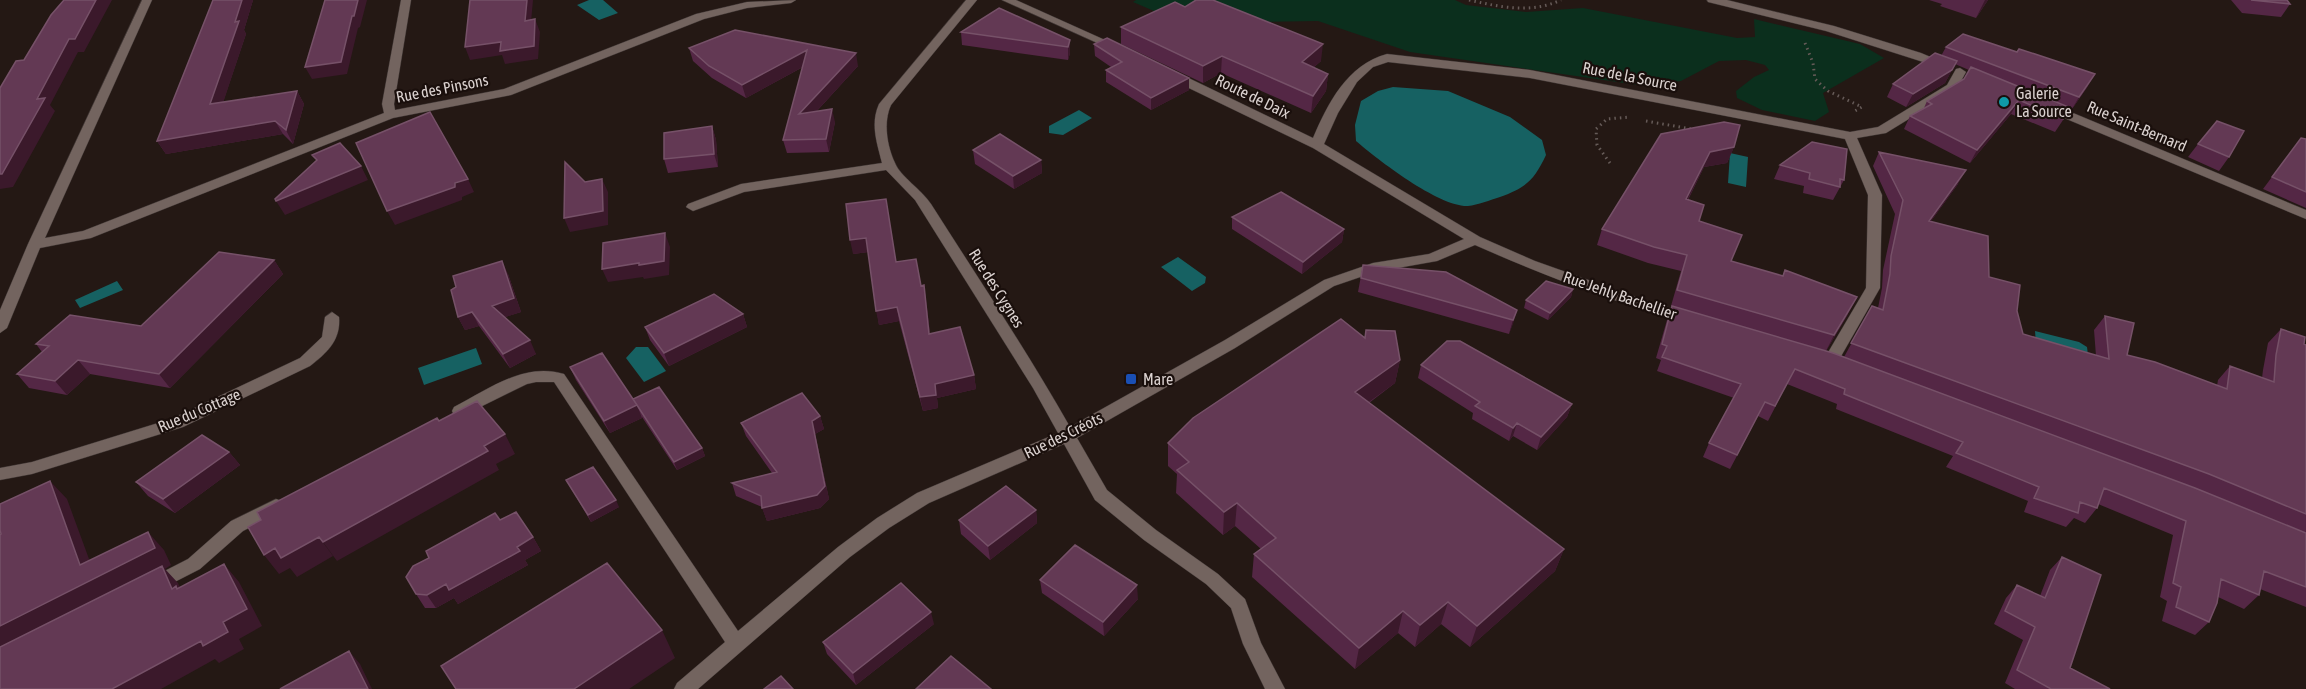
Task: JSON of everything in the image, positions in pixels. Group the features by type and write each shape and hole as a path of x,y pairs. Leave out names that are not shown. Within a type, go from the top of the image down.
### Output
{"street":[{"path":"0,328 35,244 147,0"},
{"path":"390,115 388,104 406,0"},
{"name":"Rue des Pinsons","path":"35,244 86,235 390,115 507,92 700,15 747,5 791,0"},
{"path":"693,207 741,188 889,166 880,128 881,113 885,104 972,0"},
{"path":"1007,0 1132,55"},
{"path":"1712,0 1796,20"},
{"name":"Rue de la Source","path":"1317,145 1322,132 1353,79 1368,65 1387,58 1449,63 1530,74 1850,136 1882,130 1952,87 1966,74 1904,50 1796,20"},
{"name":"Route de Daix","path":"1153,66 1317,145 1475,240"},
{"name":"Rue Saint-Bernard","path":"2035,101 2306,215"},
{"path":"1832,362 1873,288 1875,195 1850,136"},
{"name":"Rue des Cygnes","path":"889,166 920,197 1039,385 1101,495 1150,535 1212,579 1239,604 1252,644 1275,689"},
{"name":"Rue Jehly Bachellier","path":"1475,240 1530,264 1648,307 1702,322"},
{"name":"Rue des Créots","path":"684,689 844,552 883,523 944,488 1067,436 1230,344 1329,283 1373,268 1432,258 1475,240"},
{"name":"Rue du Cottage","path":"0,474 32,468 177,423 304,362 320,350 330,338 334,326 332,317"},
{"path":"449,417 524,379 551,374 559,378 737,645"},
{"path":"143,590 194,564 237,526 290,499"}],"path":[{"path":"1469,0 1527,9 1547,8 1561,0"},
{"path":"1796,20 1813,63 1815,79 1828,92 1862,107 1822,131"},
{"path":"1610,163 1595,143 1596,127 1602,119 1617,116 1697,130"}],"green space":[{"path":"1136,0 1455,0 1466,5 1526,12 1583,8 1737,38 1755,37 1754,19 1860,44 1884,58 1823,93 1829,112 1815,121 1762,110 1737,98 1736,91 1754,77 1769,70 1765,65 1746,60 1719,61 1681,81 1645,86 1410,52 1318,21 1182,23 1133,2"}],"water":[{"path":"589,0 603,0 618,13 599,20 577,5"},
{"path":"1393,87 1448,91 1510,117 1542,140 1546,155 1538,171 1529,182 1509,193 1468,206 1441,199 1426,191 1356,141 1355,125 1361,101 1378,91"},
{"path":"1079,110 1092,118 1063,135 1049,133 1049,126"},
{"path":"1730,153 1748,157 1746,187 1728,183"},
{"path":"1178,257 1206,277 1205,283 1192,291 1161,267"},
{"path":"117,281 123,290 80,308 75,300"},
{"path":"2035,331 2079,342 2087,347 2088,355 2036,344"},
{"path":"636,347 648,347 666,371 644,382 626,358"},
{"path":"476,348 482,364 424,385 418,368"}],"building":[{"path":"64,0 96,0 75,39 69,39 37,99 45,98 0,174 0,88 16,61 24,60 51,15"},
{"path":"213,0 242,0 235,22 239,21 210,104 297,91 286,130 275,121 157,141"},
{"path":"325,0 358,0 341,62 305,67"},
{"path":"470,0 527,0 525,21 535,19 534,46 500,51 501,42 465,47"},
{"path":"1196,0 1213,0 1323,44 1302,62 1328,74 1313,96 1222,56 1203,66 1121,27 1175,2 1185,7"},
{"path":"2251,0 2287,0 2290,4"},
{"path":"999,8 1070,40 1068,47 961,32"},
{"path":"735,30 856,53 799,114 832,109 826,139 783,140 807,50 742,85 709,66 689,48"},
{"path":"1963,34 2017,52 2019,49 2095,74 2079,97 1946,47"},
{"path":"1107,38 1189,78 1151,98 1106,70 1122,62 1094,44"},
{"path":"1935,53 1957,61 1952,70 1913,94 1893,84"},
{"path":"1971,67 2071,108 2063,119 2019,100 1977,150 1910,116 1932,104 1927,101 1964,79"},
{"path":"430,112 468,179 455,183 455,187 387,211 356,143"},
{"path":"2217,121 2244,131 2229,157 2198,144"},
{"path":"1724,122 1740,125 1734,147 1710,152 1686,199 1704,205 1699,221 1742,235 1731,261 1783,276 1785,270 1857,297 1834,335 1677,290 1687,255 1654,247 1602,229 1661,134"},
{"path":"712,126 714,154 664,159 664,133"},
{"path":"1000,134 1041,160 1013,176 973,150"},
{"path":"2301,138 2306,139 2306,192 2272,177"},
{"path":"1812,142 1847,149 1844,180 1840,179 1840,187 1809,179 1810,173 1780,165"},
{"path":"340,143 361,166 276,201 275,199 317,160 312,155"},
{"path":"1879,152 1966,170 1929,221 1988,236 1989,277 2020,285 2017,311 2023,334 2109,359 2105,316 2134,323 2127,355 2155,362 2227,389 2230,366 2274,382 2281,329 2305,337 2306,514 2209,474 1851,343 1872,306 1883,310 1903,200"},
{"path":"565,162 585,182 602,179 603,211 564,218"},
{"path":"1281,192 1344,229 1303,262 1232,217"},
{"path":"886,199 896,262 916,259 921,286 924,285 929,334 960,327 974,375 935,384 936,395 920,397 897,307 876,311 866,238 850,240 846,204"},
{"path":"665,233 664,261 602,269 603,243"},
{"path":"219,252 274,260 159,374 78,360 55,381 17,374 49,346 36,344 70,315 141,326"},
{"path":"502,261 514,298 492,306 530,340 503,354 472,312 458,317 451,290 456,287 453,276"},
{"path":"1363,265 1446,272 1517,310 1513,320 1361,278"},
{"path":"1546,281 1573,289 1550,313 1526,300"},
{"path":"714,294 743,314 664,353 645,327"},
{"path":"1672,306 1833,353 2195,488 2306,533 2306,587 2264,571 2259,595 2221,579 2217,603 2209,622 2176,607 2181,587 2173,583 2186,521 2104,488 2097,508 2080,502 2078,513 2034,498 2039,487 1956,453 1963,442 1844,394 1845,389 1795,369 1775,406 1765,402 1737,455 1709,443 1741,384 1662,357 1667,346 1662,344"},
{"path":"1341,319 1365,338 1366,330 1395,331 1400,360 1355,392 1564,549 1477,626 1448,602 1420,625 1403,611 1359,648 1254,554 1276,538 1237,503 1224,512 1177,470 1189,462 1168,443 1193,418"},
{"path":"1447,341 1460,341 1572,404 1541,437 1517,423 1513,428 1475,406 1480,402 1421,365"},
{"path":"602,353 637,405 604,421 570,367"},
{"path":"659,387 702,448 674,462 633,399"},
{"path":"802,393 820,416 812,421 825,486 817,495 762,508 761,496 732,483 777,472 741,423"},
{"path":"477,401 505,434 484,446 488,451 323,542 319,537 281,558 275,548 264,555 248,527 261,520 257,512 437,418 439,421"},
{"path":"202,435 229,452 163,499 136,482"},
{"path":"593,467 616,500 588,515 566,480"},
{"path":"50,481 80,565 148,532 155,548 0,626 0,504"},
{"path":"1006,486 1036,510 988,546 959,520"},
{"path":"516,512 533,537 517,547 520,551 449,590 446,584 427,595 416,594 406,577 413,566 429,558 426,551 495,513 500,520"},
{"path":"1075,545 1137,585 1103,622 1040,580"},
{"path":"2062,557 2101,575 2070,668 2110,689 2051,689 2017,670 2035,627 2005,611 2017,585 2045,598"},
{"path":"607,563 662,630 574,689 456,689 441,666"},
{"path":"224,564 247,609 223,622 228,632 203,646 201,641 112,689 0,689 0,647 162,566 172,589 176,586 177,589"},
{"path":"901,583 931,612 853,673 823,642"},
{"path":"349,651 368,689 280,689"},
{"path":"951,656 991,689 916,689"},
{"path":"781,676 793,689 764,689"}],"place":[{"name":"Galerie La Source","path":"2004,102"},
{"name":"Mare","path":"1131,379"}]}
